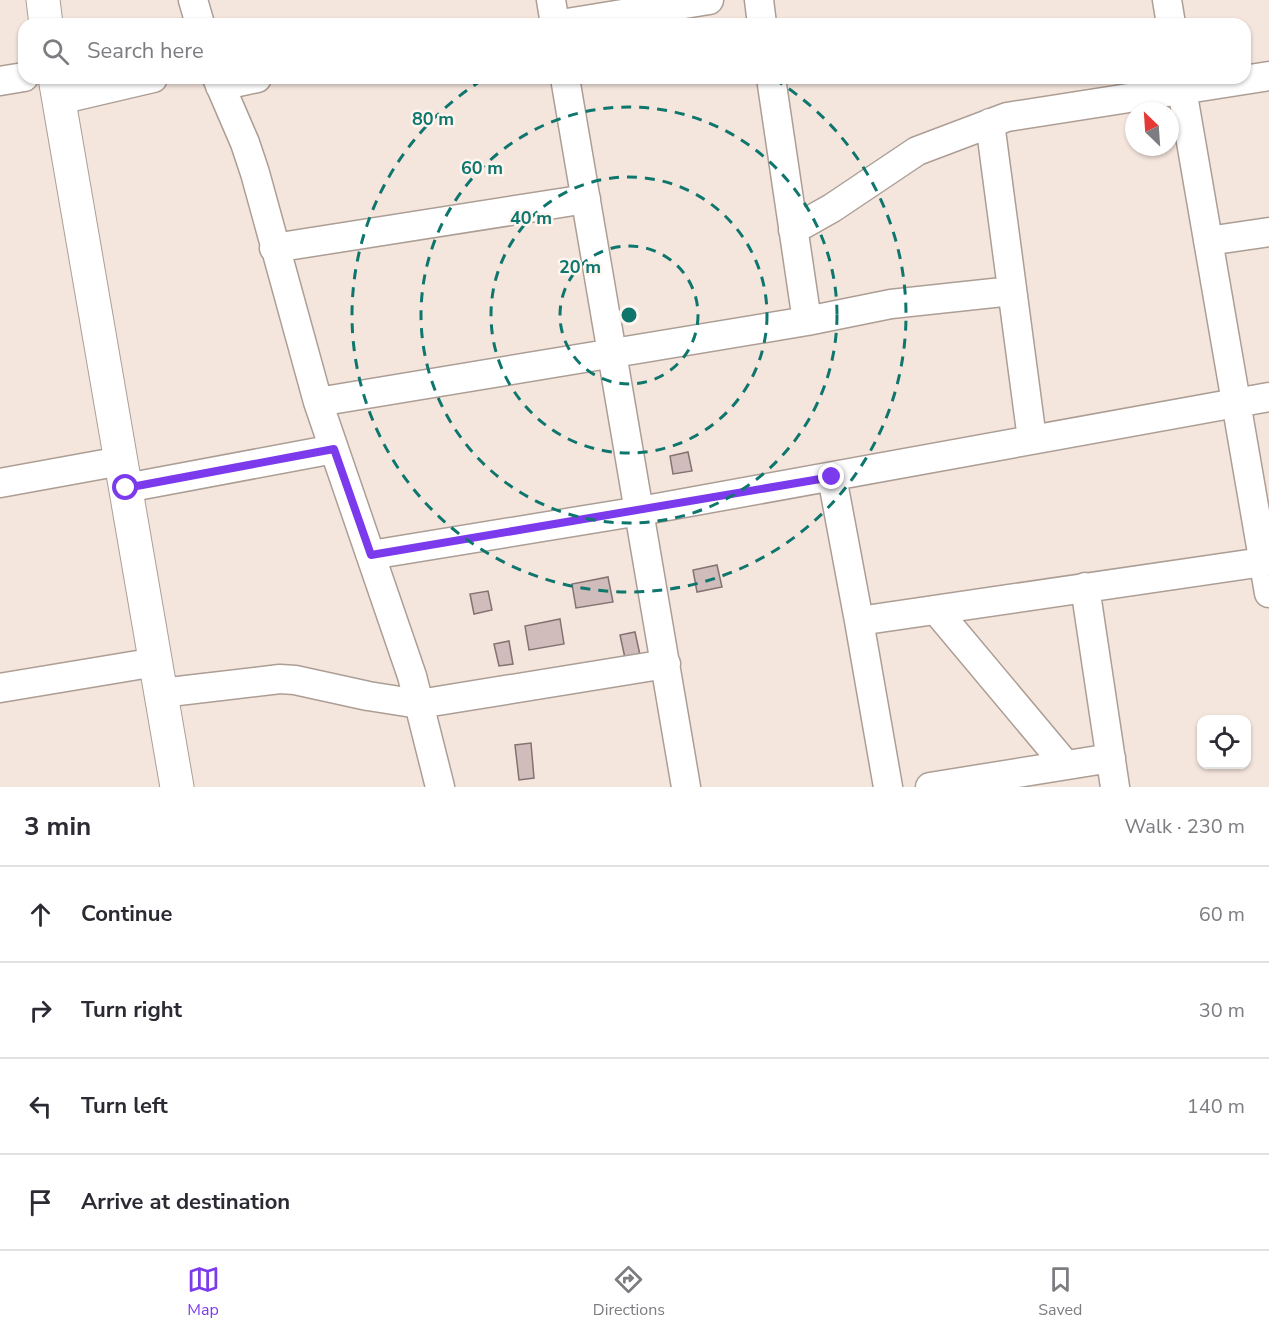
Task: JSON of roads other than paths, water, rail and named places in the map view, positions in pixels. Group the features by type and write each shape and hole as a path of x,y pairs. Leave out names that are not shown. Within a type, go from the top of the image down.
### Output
{"street":[{"path":"43,0 45,18"},
{"path":"193,0 198,18"},
{"path":"551,0 554,18"},
{"path":"598,18 710,0"},
{"path":"759,0 761,18"},
{"path":"1167,0 1170,18"},
{"path":"1251,78 1269,76"},
{"path":"0,81 18,77"},
{"path":"101,84 57,89 177,787"},
{"path":"220,84 245,142 318,402 412,676 440,787"},
{"path":"565,84 686,787"},
{"path":"772,84 807,321"},
{"path":"793,230 832,208 917,151 990,123 1007,117 1181,84 1266,562 1269,593"},
{"path":"990,123 1032,439"},
{"path":"274,248 586,199"},
{"path":"1208,240 1269,232"},
{"path":"318,402 807,321 891,304 1012,291"},
{"path":"371,555 640,511 1269,397"},
{"path":"0,483 124,475 334,449"},
{"path":"832,477 888,787"},
{"path":"859,621 1266,562"},
{"path":"1085,587 1115,787"},
{"path":"936,610 1065,764"},
{"path":"0,688 156,662"},
{"path":"161,693 280,679 419,704 666,664"},
{"path":"930,787 1111,758"}]}
